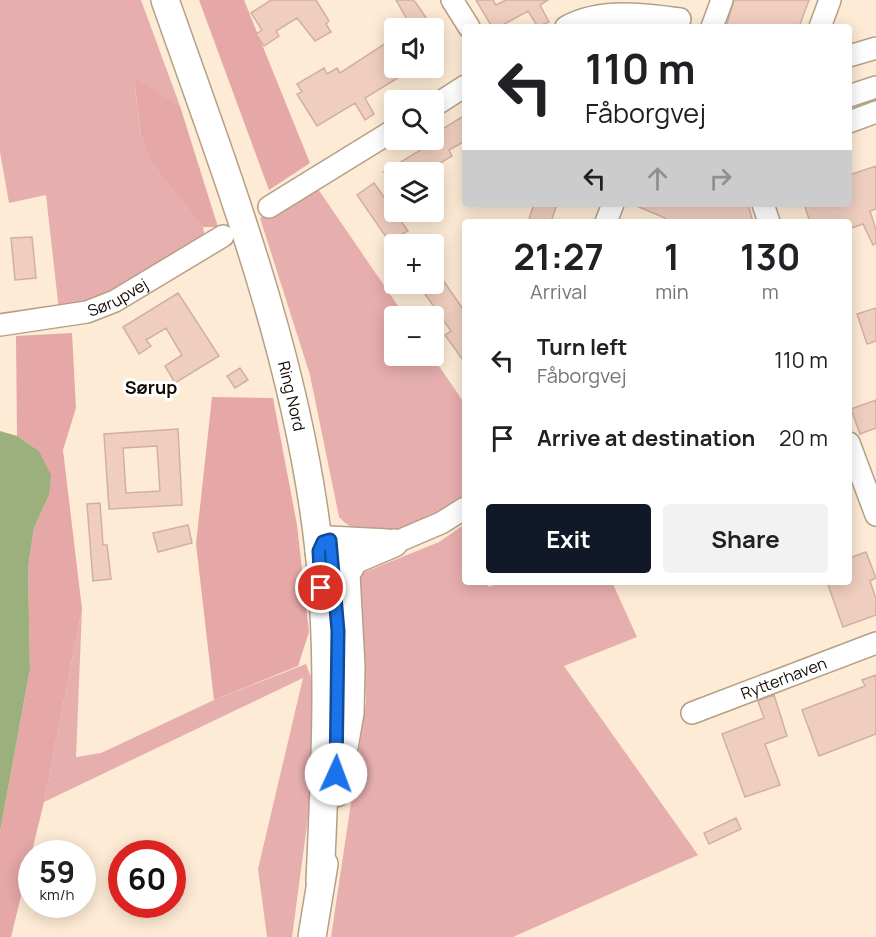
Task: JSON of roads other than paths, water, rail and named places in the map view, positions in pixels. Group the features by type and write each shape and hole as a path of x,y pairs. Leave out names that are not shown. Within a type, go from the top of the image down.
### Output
{"main road":[{"name":"Ring Nord","path":"165,0 251,244 334,553 325,703 320,881"},
{"path":"312,937 350,713 351,666 346,574 334,553 394,543"}],"street":[{"path":"452,0 467,24"},
{"path":"713,24 722,0"},
{"path":"821,24 830,0"},
{"path":"571,24 609,15 681,15"},
{"path":"852,55 876,48"},
{"path":"852,95 876,87"},
{"path":"444,100 462,88"},
{"path":"852,121 876,112"},
{"path":"269,207 384,136"},
{"name":"Sørupvej","path":"0,325 57,319 96,309 115,301 223,236"},
{"path":"852,450 876,515"},
{"path":"394,543 430,528 462,510"},
{"name":"Rytterhaven","path":"692,713 876,643"}],"district":[{"name":"Sørup","path":"151,388"}]}
